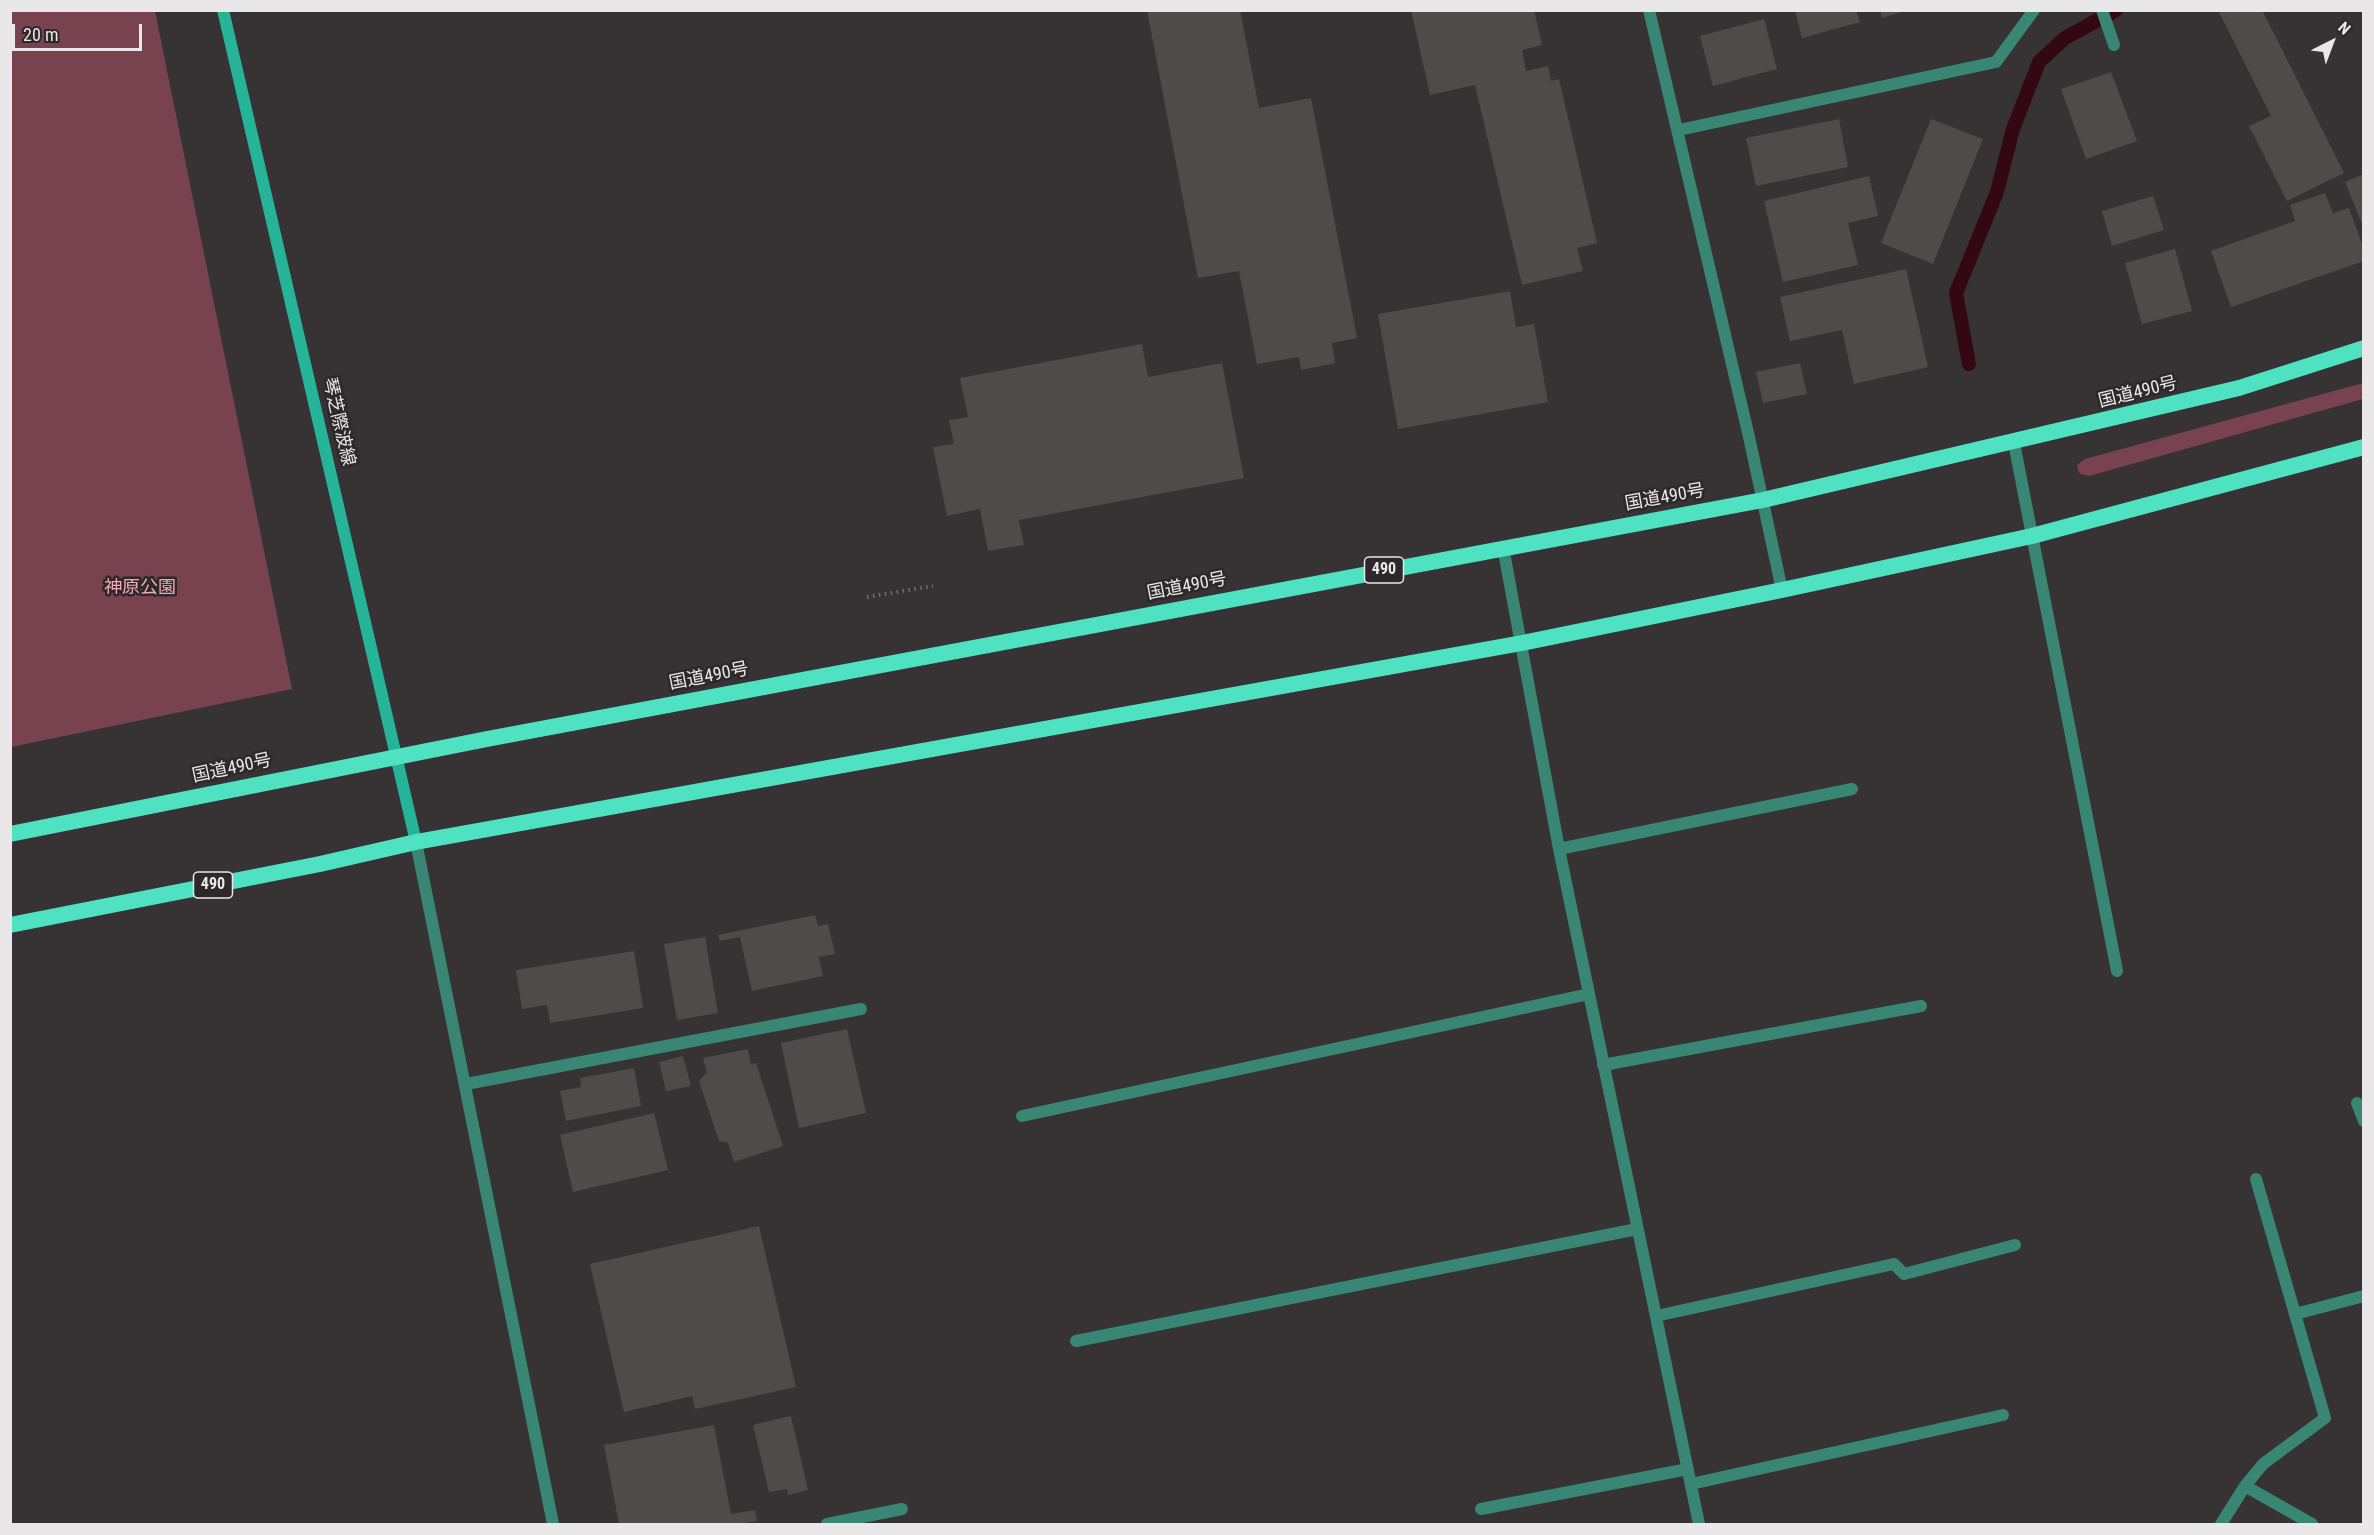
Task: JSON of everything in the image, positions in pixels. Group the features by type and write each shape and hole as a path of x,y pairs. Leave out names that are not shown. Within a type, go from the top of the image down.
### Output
{"highway":[{"name":"国道490号","path":"10,834 397,757 1503,547 1763,500 2014,443 2239,388 2364,348"},
{"name":"490","path":"10,925 320,864 416,842 1522,643 2032,536 2364,447"}],"main road":[{"name":"琴芝際波線","path":"223,10 416,842"}],"street":[{"path":"1649,10 1679,130 1782,590"},
{"path":"1679,130 1996,62 2034,10"},
{"path":"2102,10 2114,45"},
{"path":"2014,443 2117,971"},
{"path":"1503,547 1559,849 1699,1524"},
{"path":"1559,849 1851,789"},
{"path":"416,842 553,1524"},
{"path":"1022,1116 1589,994"},
{"path":"1604,1065 1922,1006"},
{"path":"466,1084 861,1009"},
{"path":"2357,1103 2364,1121"},
{"path":"2221,1524 2245,1486 2263,1464 2325,1418 2256,1179"},
{"path":"1076,1341 1637,1229"},
{"path":"1656,1316 1893,1263 1904,1274 2015,1245"},
{"path":"2295,1314 2364,1296"},
{"path":"1691,1484 2003,1415"},
{"path":"1481,1509 1688,1469"},
{"path":"2245,1486 2312,1524"},
{"path":"827,1524 902,1509"}],"path":[{"path":"867,597 933,586"}],"green space":[{"name":"神原公園","path":"11,10 155,11 292,689 11,747"},
{"path":"2363,383 2363,399 2089,476 2080,474 2078,470 2077,465 2085,459"}],"building":[{"path":"1147,10 1240,10 1259,108 1311,98 1357,338 1332,343 1335,363 1301,370 1299,357 1257,364 1239,271 1198,278"},
{"path":"1411,10 1534,10 1542,45 1522,50 1526,71 1548,66 1551,81 1559,79 1597,243 1577,248 1583,271 1522,285 1475,85 1430,95"},
{"path":"1795,10 1856,10 1860,22 1802,38"},
{"path":"1880,10 1905,10 1905,11 1882,18"},
{"path":"2222,10 2262,10 2344,173 2287,201 2249,126 2271,116 2219,12"},
{"path":"1764,19 1777,69 1713,86 1700,36"},
{"path":"2111,72 2137,141 2086,159 2061,89"},
{"path":"1839,119 1848,167 1756,186 1746,138"},
{"path":"1931,119 1983,139 1933,264 1881,243"},
{"path":"2364,174 2364,226 2363,226 2345,182"},
{"path":"1869,176 1878,216 1848,223 1858,265 1783,282 1764,201"},
{"path":"2325,193 2333,213 2349,208 2364,249 2364,261 2231,307 2211,251 2295,221 2290,205"},
{"path":"2153,196 2164,230 2112,246 2102,211"},
{"path":"2175,249 2192,311 2142,324 2125,263"},
{"path":"1906,269 1928,367 1854,384 1842,330 1790,341 1780,297"},
{"path":"1510,291 1516,327 1534,324 1548,402 1398,429 1378,314"},
{"path":"1142,344 1148,377 1222,363 1244,478 1019,520 1024,545 988,551 980,509 947,516 933,447 954,444 949,420 968,417 960,378"},
{"path":"1800,363 1807,394 1763,403 1756,372"},
{"path":"815,915 818,926 828,924 835,954 819,957 823,976 752,991 740,937 720,941 718,935"},
{"path":"705,937 718,1013 677,1020 664,944"},
{"path":"634,951 643,1008 550,1023 547,1005 522,1009 516,970"},
{"path":"847,1029 866,1113 799,1128 781,1043"},
{"path":"748,1049 751,1064 756,1063 783,1146 734,1162 728,1143 719,1141 699,1081 707,1072 703,1058"},
{"path":"683,1056 691,1086 666,1091 659,1062"},
{"path":"634,1068 641,1106 566,1121 560,1091 581,1087 580,1078"},
{"path":"654,1113 668,1170 573,1192 560,1135"},
{"path":"759,1226 796,1387 695,1409 692,1396 624,1412 590,1264"},
{"path":"791,1416 808,1490 788,1495 787,1489 769,1492 753,1425"},
{"path":"714,1425 731,1514 755,1510 757,1521 738,1524 619,1524 604,1445"}],"waterway":[{"path":"1969,364 1956,293 1997,192 2013,129 2039,62 2065,38 2116,10"}]}
